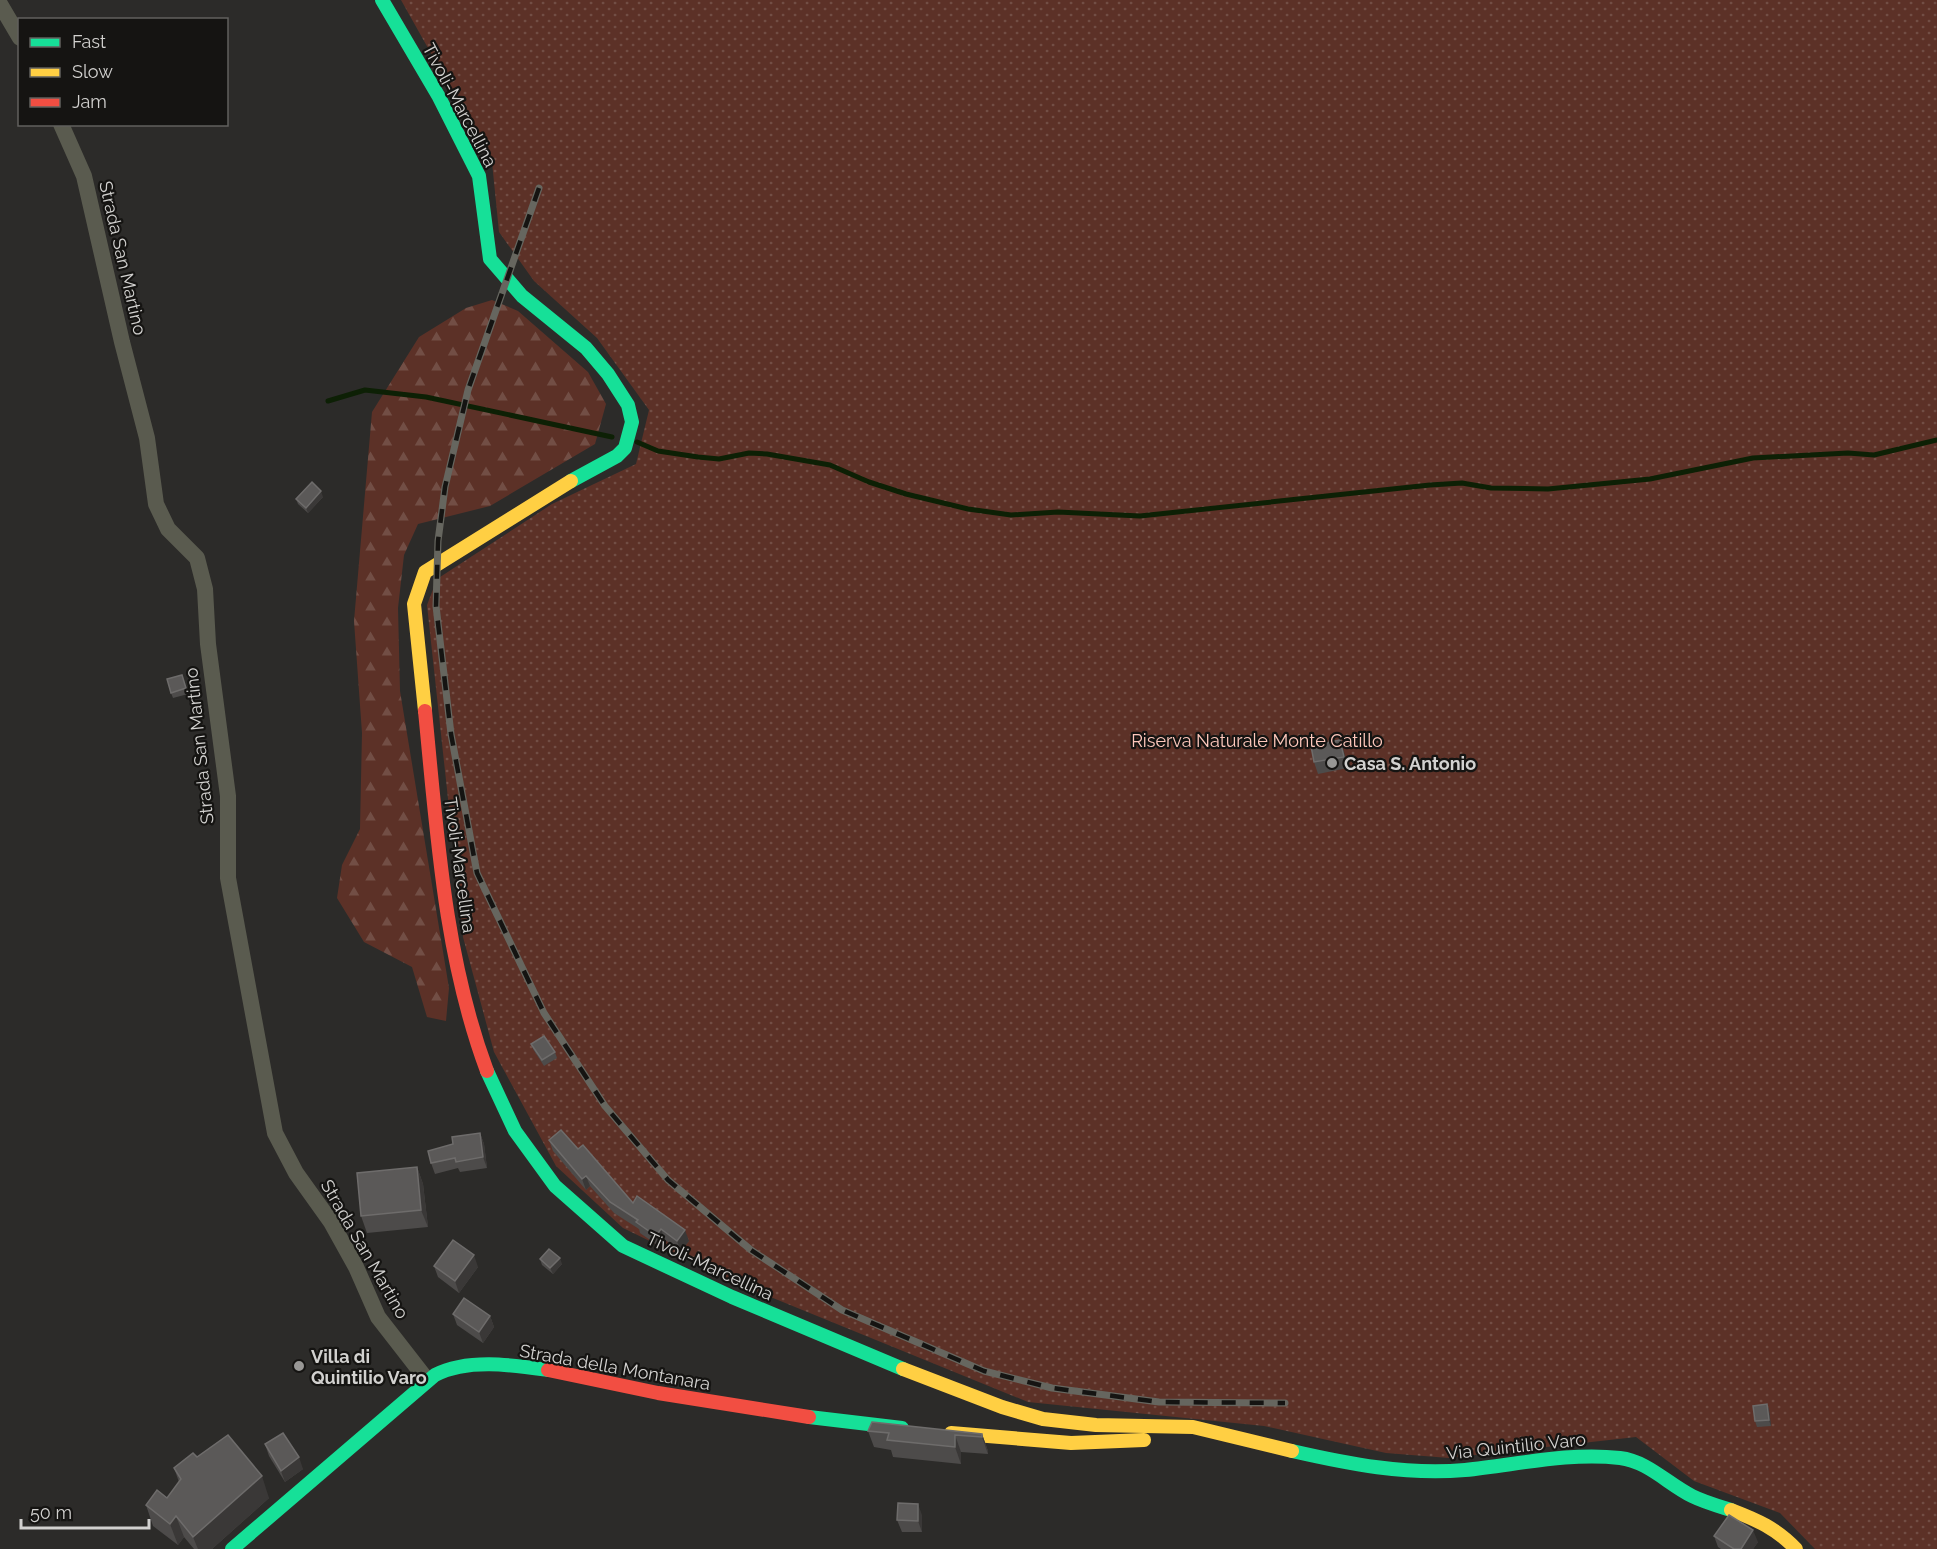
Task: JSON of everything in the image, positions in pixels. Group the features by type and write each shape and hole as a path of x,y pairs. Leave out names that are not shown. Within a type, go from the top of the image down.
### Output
{"main road":[{"name":"Tivoli-Marcellina","path":"382,0 439,97 479,176 490,259 522,297 586,348 628,405 632,422 625,448 617,456 540,498 425,572 414,604 441,871 455,956 470,1025 490,1079 516,1131 555,1186 623,1246 752,1306 897,1367 1002,1407 1043,1419 1096,1425 1181,1426 1218,1431"},
{"name":"Strada della Montanara","path":"232,1549 427,1380 445,1370 460,1366 521,1367 729,1405 912,1429"},
{"path":"936,1432 1094,1443 1136,1441 1218,1431"},
{"name":"Via Quintilio Varo","path":"1218,1431 1348,1464 1401,1471 1454,1471 1578,1456 1622,1458 1647,1467 1694,1497 1763,1522 1780,1532 1796,1549"}],"street":[{"path":"0,4 18,35"},
{"name":"Strada San Martino","path":"62,126 84,176 122,342 147,438 156,504 168,529 197,558 205,589 208,644 228,796 228,878 275,1133 296,1173 331,1222 356,1267 378,1317 427,1380"}],"green space":[{"name":"Riserva Naturale Monte Catillo","path":"401,0 1937,0 1937,1549 1815,1549 1780,1513 1694,1481 1636,1437 1449,1458 1386,1453 1264,1426 1028,1402 736,1283 623,1228 556,1166 494,1052 463,937 427,605 437,579 552,504 636,464 649,410 597,338 534,281 499,232 492,162"},
{"path":"492,300 518,311 588,372 606,404 595,444 490,506 418,524 404,555 398,608 400,691 449,988 446,1021 427,1017 412,967 364,942 337,898 342,865 360,829 362,733 354,621 372,412 419,337 466,308"}],"building":[{"path":"312,482 321,491 306,508 296,499"},
{"path":"182,675 186,688 171,693 167,679"},
{"path":"1340,740 1344,757 1314,762 1311,746"},
{"path":"544,1036 555,1052 542,1060 531,1044"},
{"path":"561,1130 578,1149 583,1145 633,1203 637,1196 685,1230 677,1241 661,1229 656,1236 636,1222 638,1220 610,1202 586,1176 582,1179 549,1140"},
{"path":"480,1133 483,1157 456,1162 455,1158 431,1163 428,1151 453,1144 452,1137"},
{"path":"417,1167 421,1210 361,1216 357,1173"},
{"path":"453,1240 474,1255 455,1281 434,1266"},
{"path":"549,1249 560,1258 550,1268 540,1259"},
{"path":"464,1298 490,1316 479,1332 453,1314"},
{"path":"1767,1404 1769,1420 1755,1421 1753,1406"},
{"path":"872,1422 982,1434 982,1437 955,1435 955,1447 887,1440 889,1433 868,1431"},
{"path":"283,1433 299,1457 281,1471 265,1444"},
{"path":"228,1435 262,1476 193,1537 176,1516 170,1524 146,1505 157,1490 167,1498 181,1479 174,1468 193,1453 197,1457"},
{"path":"898,1503 918,1504 918,1521 897,1520"},
{"path":"1729,1515 1753,1530 1741,1549 1734,1549 1714,1536"}],"waterway":[{"path":"328,401 365,390 426,397 612,437"},
{"path":"637,442 658,451 698,457 719,459 749,453 767,454 830,465 869,482 906,494 968,509 1011,515 1058,512 1140,516 1430,485 1462,483 1491,488 1548,489 1650,479 1753,458 1848,453 1874,455 1937,440"}],"railway":[{"path":"539,188 468,390 445,487 438,541 436,606 451,734 477,873 544,1013 605,1106 668,1180 751,1250 842,1310 984,1371 1052,1388 1159,1402 1285,1403"}],"traffic: fast":[{"path":"382,0 439,97 479,176 490,259 522,296 586,348 608,374 628,405 632,422 625,448 617,456 571,481"},
{"path":"487,1071 515,1131 555,1186 623,1246 732,1297 903,1369"},
{"path":"232,1549 435,1375 462,1366 491,1364 548,1370"},
{"path":"809,1417 902,1428"},
{"path":"1292,1451 1356,1464 1421,1471 1465,1470 1562,1458 1620,1458 1648,1468 1697,1498 1731,1510"}],"traffic: slow":[{"path":"425,711 414,604 425,572 571,481"},
{"path":"903,1369 1002,1407 1043,1419 1096,1425 1193,1427 1292,1451"},
{"path":"951,1433 1071,1443 1144,1440"},
{"path":"1731,1510 1766,1525 1796,1549"}],"traffic: jam":[{"path":"425,711 444,893 461,983 472,1027 487,1071"},
{"path":"548,1370 658,1393 809,1417"}],"place":[{"name":"Casa S. Antonio","path":"1332,763"},
{"name":"Villa di Quintilio Varo","path":"299,1366"}]}
